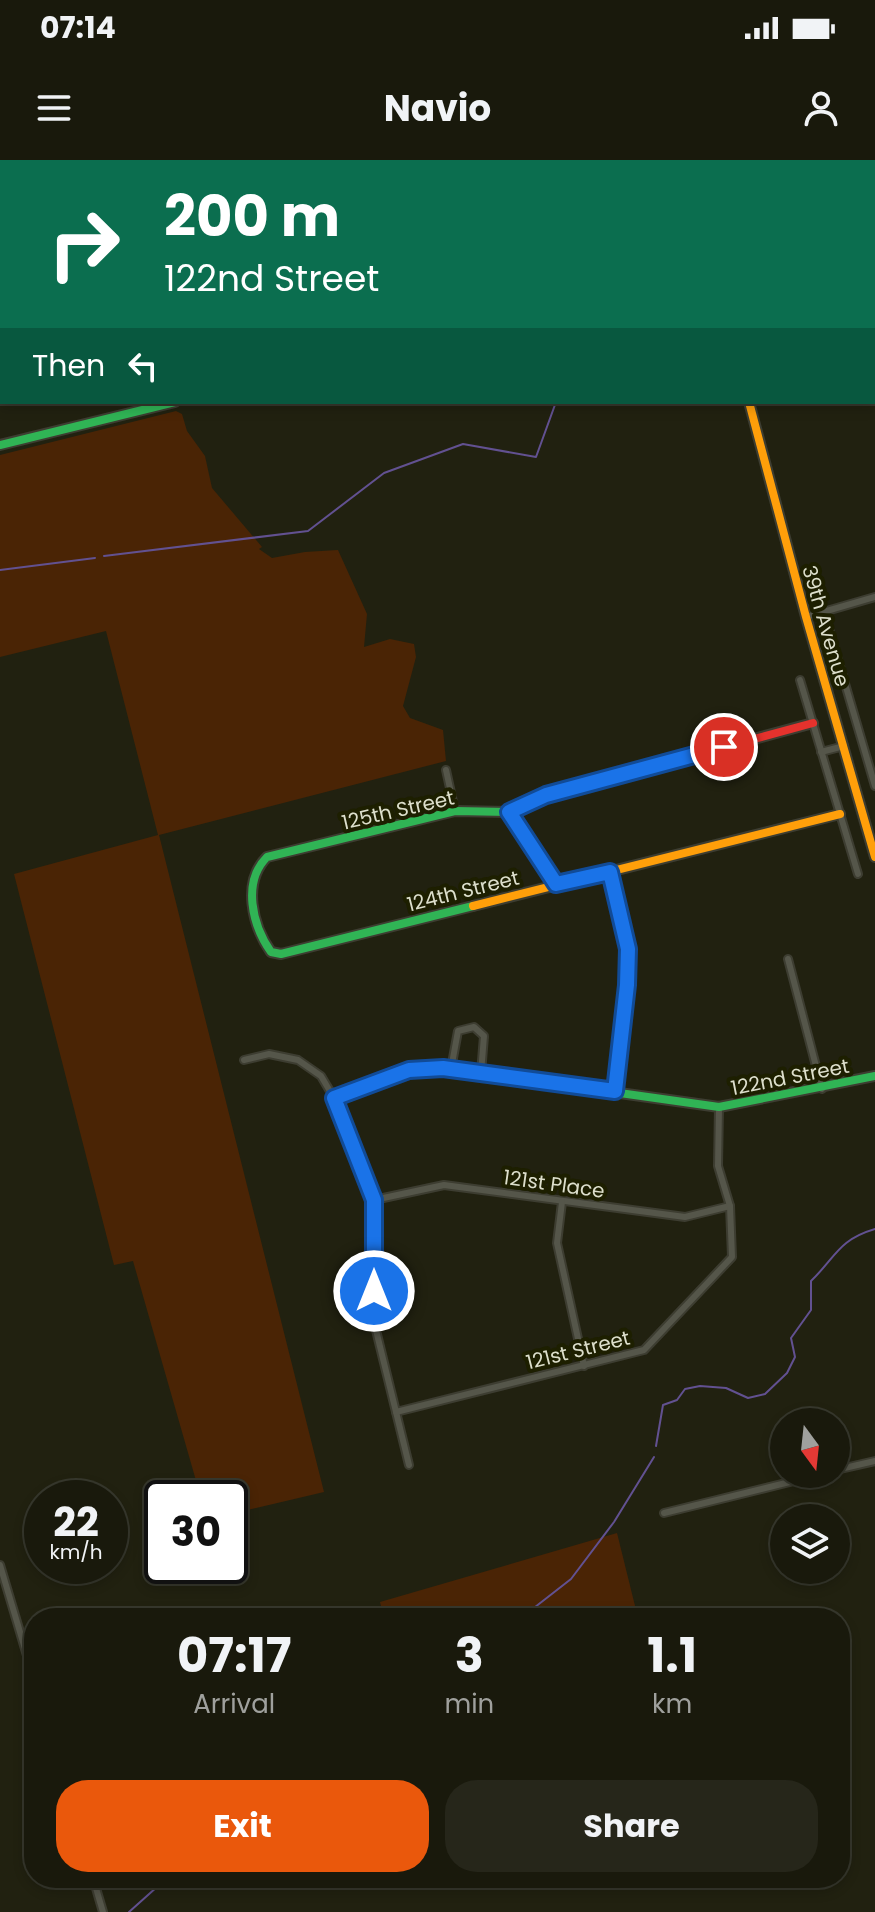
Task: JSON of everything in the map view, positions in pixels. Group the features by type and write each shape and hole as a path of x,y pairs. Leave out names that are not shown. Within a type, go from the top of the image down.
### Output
{"street":[{"path":"0,445 167,404"},
{"name":"39th Avenue","path":"750,404 806,617 875,857"},
{"path":"806,617 875,597"},
{"path":"824,612 875,786"},
{"name":"39th Avenue","path":"800,680 858,874"},
{"name":"125th Street","path":"281,954 271,952 263,943 250,892 257,865 267,857 455,811 509,812 546,795 813,723"},
{"path":"821,752 844,746"},
{"path":"446,770 455,811"},
{"path":"509,812 556,884"},
{"name":"124th Street","path":"281,954 840,814"},
{"path":"610,872 628,949 615,1091"},
{"path":"788,959 822,1089"},
{"path":"451,1069 458,1031 474,1027 484,1036 481,1073"},
{"path":"244,1060 269,1054 298,1060 321,1076 334,1098 374,1200 374,1322 409,1465"},
{"name":"122nd Street","path":"334,1098 409,1070 451,1069 719,1107 822,1089 875,1076"},
{"path":"719,1107 718,1166 730,1206"},
{"name":"121st Place","path":"374,1200 444,1185 685,1217 730,1206"},
{"path":"562,1202 557,1243 584,1366"},
{"name":"121st Street","path":"396,1412 644,1350 732,1257 730,1206"},
{"path":"850,1467 875,1461"},
{"path":"664,1513 770,1487"},
{"path":"0,1565 24,1645"},
{"path":"96,1888 103,1912"}],"shaded area":[{"path":"176,411 182,414 187,431 205,456 212,488 262,547 259,549 272,558 338,550 367,614 364,647 390,639 414,644 416,657 403,706 410,718 443,730 446,761 159,835 324,1492 248,1510 248,1480 196,1480 133,1261 114,1265 14,874 158,835 106,631 0,657 0,455"},
{"path":"617,1533 636,1608 382,1608 380,1602"}],"waterway":[{"path":"104,556 308,531 384,473 463,444 536,457 555,404"},
{"path":"0,570 95,558"},
{"path":"656,1446 663,1405 677,1400 685,1389 700,1386 726,1388 748,1398 765,1394 787,1373 795,1357 791,1338 811,1310 811,1281 845,1244 875,1229"},
{"path":"534,1608 571,1579 614,1522 654,1457"},
{"path":"129,1912 156,1888"}],"traffic: fast":[{"path":"0,445 167,404"},
{"path":"473,906 281,954 271,952 264,941 255,917 252,891 259,867 267,857 455,811 509,812 544,796"},
{"path":"334,1098 409,1070 443,1068 719,1107 875,1076"}],"traffic: slow":[{"path":"750,404 806,617 875,857"},
{"path":"473,906 840,814"}],"traffic: jam":[{"path":"544,796 813,723"}],"route":[{"path":"374,1291 374,1200 334,1098 409,1070 443,1068 615,1091 628,949 610,872 556,884 509,812 546,795 724,747"}]}
